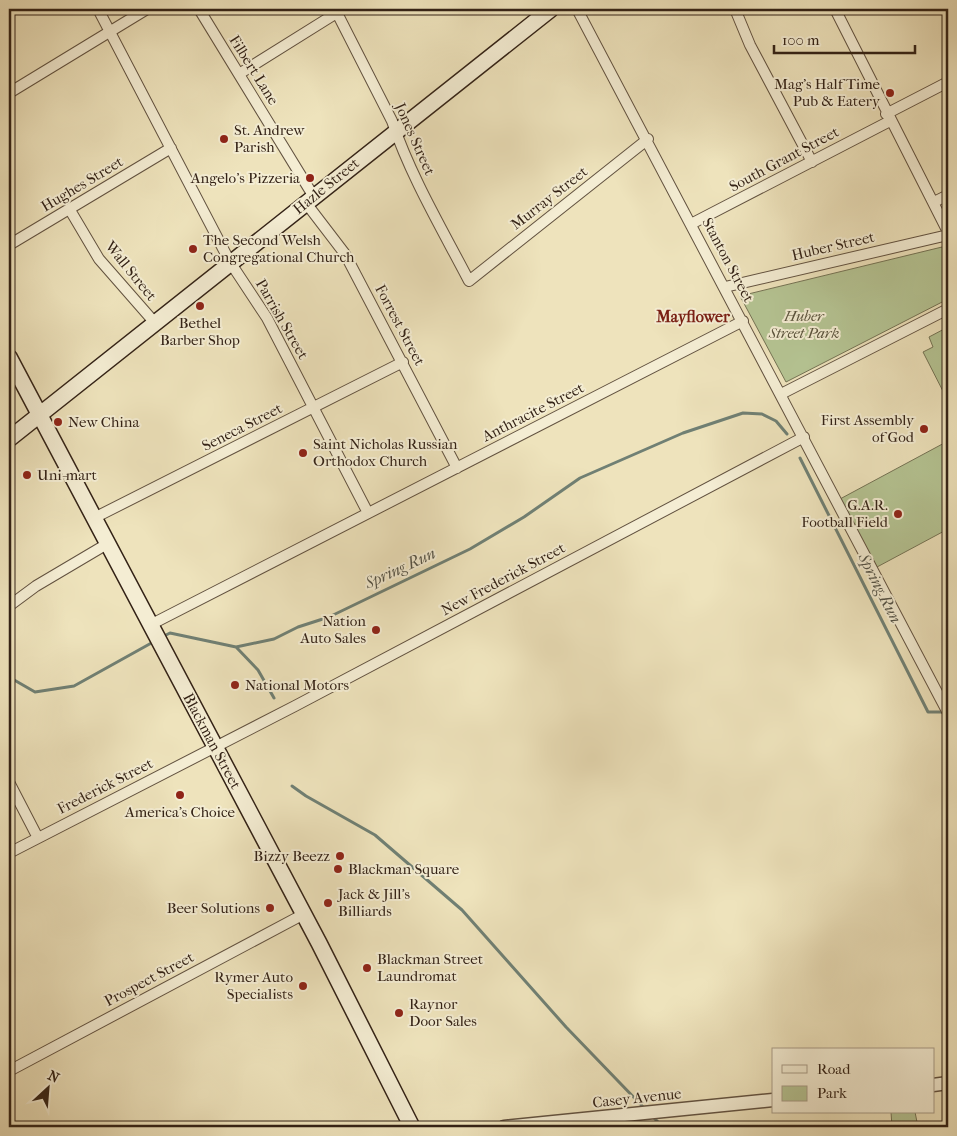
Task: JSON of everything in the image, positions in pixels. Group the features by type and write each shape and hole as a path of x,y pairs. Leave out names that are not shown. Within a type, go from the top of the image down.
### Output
{"main road":[{"name":"Hazle Street","path":"9,439 551,9"},
{"name":"Blackman Street","path":"9,357 304,914 412,1127"}],"street":[{"name":"Parrish Street","path":"98,9 230,262 267,318 368,513"},
{"path":"9,93 148,9"},
{"name":"Filbert Lane","path":"199,9 239,74 310,200"},
{"name":"Stanton Street","path":"577,9 648,139 946,709"},
{"path":"735,9 750,45 812,162"},
{"path":"835,9 888,118 934,202 948,234"},
{"path":"239,74 338,10"},
{"name":"Jones Street","path":"338,10 395,131 401,148 469,281"},
{"name":"South Grant Street","path":"691,224 812,162 948,82"},
{"name":"Murray Street","path":"469,281 648,139"},
{"name":"Hughes Street","path":"9,245 171,148"},
{"path":"934,202 948,195"},
{"name":"Forrest Street","path":"310,200 345,254 457,468"},
{"name":"Wall Street","path":"70,210 99,259 155,323"},
{"name":"Huber Street","path":"725,287 948,234"},
{"path":"781,394 948,309"},
{"name":"Anthracite Street","path":"156,635 368,513 743,320"},
{"name":"Seneca Street","path":"94,518 403,362"},
{"name":"New Frederick Street","path":"215,746 804,438"},
{"path":"9,606 36,586 107,544"},
{"name":"Frederick Street","path":"9,853 215,746"},
{"path":"9,782 38,838"},
{"name":"Prospect Street","path":"9,1071 304,914"},
{"path":"934,1085 948,1083"},
{"name":"Casey Avenue","path":"504,1127 772,1100"}],"green space":[{"name":"Huber Street Park","path":"942,247 948,258 948,299 786,382 740,296"},
{"path":"948,327 948,401 923,352 933,347 929,337"},
{"name":"G.A.R. Football Field","path":"948,441 948,529 877,567 840,499"},
{"path":"891,1114 915,1114 918,1127 892,1127"}],"waterway":[{"name":"Spring Run","path":"162,637 170,633 236,647 274,639 298,627 329,617 470,549 524,517 580,478 683,433 743,413 762,414 776,421 787,434"},
{"name":"Spring Run","path":"800,458 928,712 945,712"},
{"name":"Spring Run","path":"9,677 35,692 74,686 155,641"},
{"path":"237,648 258,670 274,698"},
{"path":"292,786 375,835 462,910 566,1027 645,1109"},
{"path":"651,1115 663,1127"}],"place":[{"name":"Mag's Half Time Pub & Eatery","path":"890,93"},
{"name":"St. Andrew Parish","path":"224,139"},
{"name":"Angelo's Pizzeria","path":"310,178"},
{"name":"The Second Welsh Congregational Church","path":"193,249"},
{"name":"Bethel Barber Shop","path":"200,306"},
{"name":"New China","path":"58,422"},
{"name":"First Assembly of God","path":"924,429"},
{"name":"Saint Nicholas Russian Orthodox Church","path":"303,453"},
{"name":"Uni-mart","path":"27,475"},
{"name":"G.A.R. Football Field","path":"898,514"},
{"name":"Nation Auto Sales","path":"376,630"},
{"name":"National Motors","path":"235,685"},
{"name":"America's Choice","path":"180,795"},
{"name":"Bizzy Beezz","path":"340,856"},
{"name":"Blackman Square","path":"338,869"},
{"name":"Jack & Jill's Billiards","path":"328,903"},
{"name":"Beer Solutions","path":"270,908"},
{"name":"Blackman Street Laundromat","path":"367,968"},
{"name":"Rymer Auto Specialists","path":"303,986"},
{"name":"Raynor Door Sales","path":"399,1013"}],"district":[{"name":"Mayflower","path":"693,316"}]}
